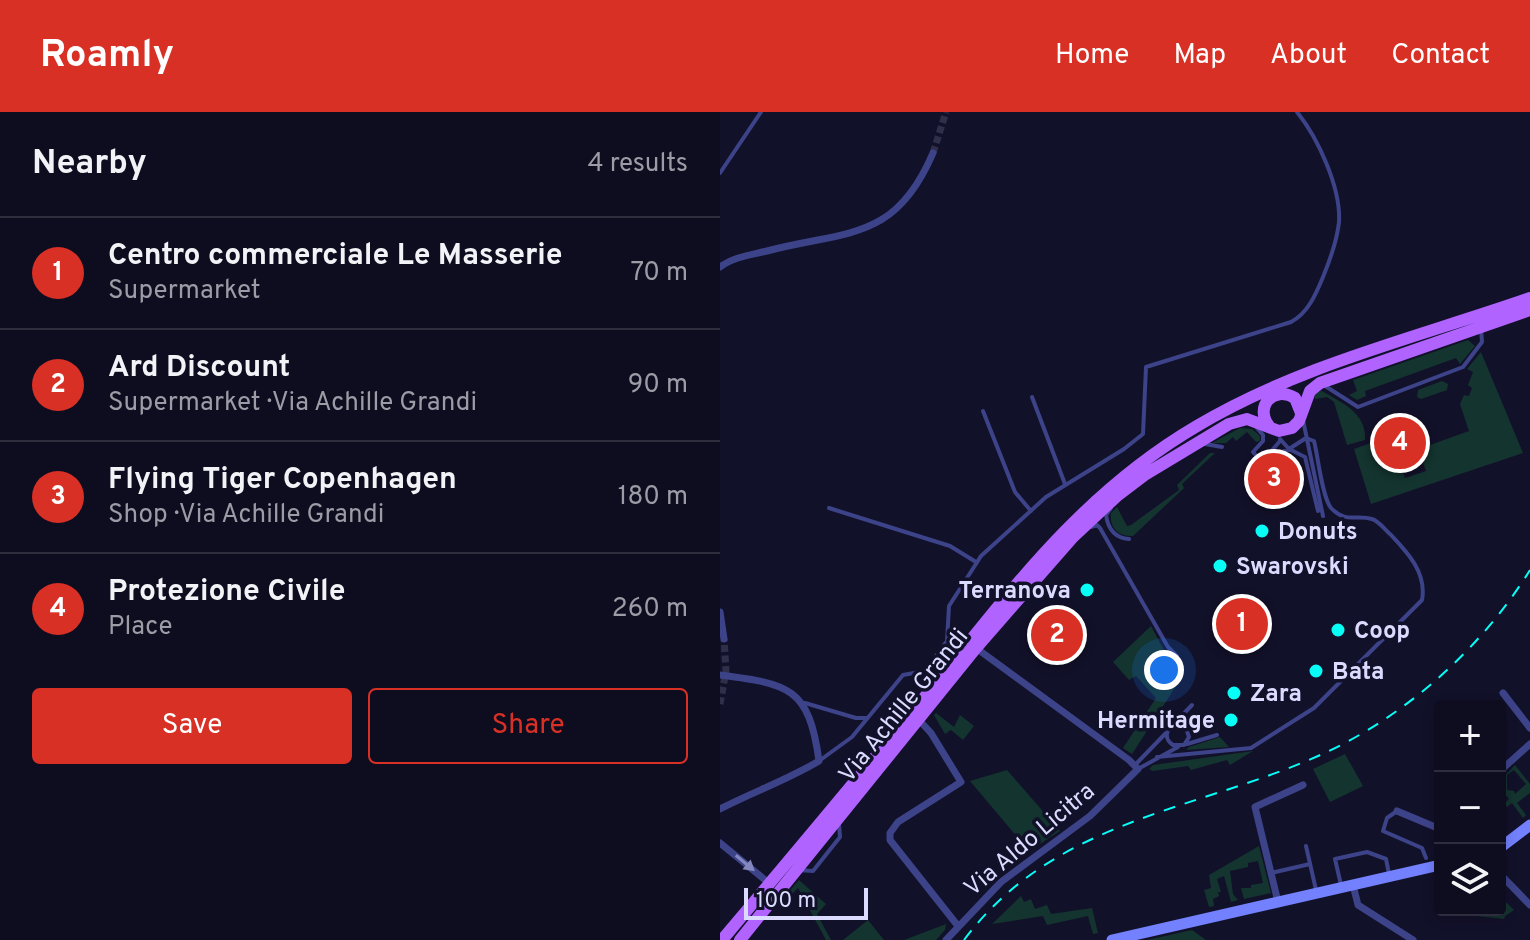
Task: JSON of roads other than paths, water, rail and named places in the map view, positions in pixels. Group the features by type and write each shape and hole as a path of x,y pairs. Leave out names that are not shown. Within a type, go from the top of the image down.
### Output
{"main road":[{"name":"Via Achille Grandi","path":"1320,383 1480,322 1530,298"},
{"name":"Via Achille Grandi","path":"1087,508 1178,443 1264,396 1451,329 1530,310"},
{"name":"Via Achille Grandi","path":"722,940 1041,555 1087,508 1135,466 1198,425 1286,382 1456,322 1480,322"},
{"path":"1301,413 1295,398 1278,393 1263,406 1264,419 1276,432 1292,428 1299,421 1310,391 1320,383"},
{"name":"Via Achille Grandi","path":"740,940 976,648 1055,555 1097,514 1146,474 1238,420 1258,422 1276,432"}],"street":[{"path":"720,267 728,261 753,254 867,229 886,218 913,193 933,153"},
{"path":"720,612 724,639"},
{"path":"976,648 1137,767"},
{"path":"720,675 762,681 789,690 805,703 814,728 819,761 764,791 747,795 720,809"},
{"path":"1503,693 1530,728"},
{"path":"919,720 931,733 961,782 898,822 890,833 890,840 958,926"},
{"path":"1506,766 1530,744"},
{"name":"Via Aldo Licitra","path":"946,940 1001,882 1090,816 1137,767"},
{"path":"1278,902 1255,807 1303,785"},
{"path":"1397,811 1434,826"},
{"path":"1505,844 1530,825"},
{"path":"720,843 770,884"},
{"path":"1121,939 1434,866"},
{"path":"1506,880 1530,905"},
{"path":"1347,886 1358,905 1413,940"}],"lane":[{"path":"720,173 761,112"},
{"path":"819,761 852,737 903,675 925,671 947,641 949,606 976,562 1031,511 1143,434 1146,367 1291,322 1305,312 1328,263 1339,220 1321,151 1297,112"},
{"path":"1320,383 1358,407 1463,367 1482,342 1480,322"},
{"path":"1032,397 1066,485"},
{"path":"983,411 1015,492 1031,511"},
{"path":"1301,413 1323,516"},
{"path":"1160,465 1174,462 1202,444 1247,425 1259,429 1263,435 1263,441 1253,452 1263,458"},
{"path":"1276,432 1289,449 1303,454 1307,461 1318,511"},
{"path":"1263,458 1277,446 1276,432"},
{"path":"1263,458 1289,449 1306,438"},
{"path":"1157,757 1251,748 1314,708 1422,600 1424,593 1415,560 1377,522 1370,518 1351,520 1328,505 1314,441 1306,438"},
{"path":"1202,444 1222,447"},
{"path":"1129,539 1118,537 1112,531 1106,515 1146,474"},
{"path":"829,508 950,546 976,562"},
{"path":"1055,555 1064,552 1092,527 1100,528 1168,647 1177,656"},
{"path":"805,703 856,718 867,718"},
{"path":"1137,767 1192,705"},
{"path":"1169,730 1180,725 1187,730 1189,739 1184,745"},
{"path":"1169,730 1169,742 1178,747"},
{"path":"1137,767 1178,747 1217,735"},
{"path":"1397,811 1387,818 1383,831 1422,848 1426,858"},
{"path":"1306,846 1317,893"},
{"path":"1347,886 1335,859 1367,852 1386,859 1389,876"},
{"path":"1271,873 1310,864"}],"tunnel":[{"path":"933,153 946,112"},
{"path":"720,704 726,671 724,639"}],"railway":[{"path":"964,940 1000,900 1039,868 1082,844 1127,824 1318,756 1381,722 1464,654 1530,570"}],"place":[{"name":"Protezione Civile","path":"1400,443"},
{"name":"Flying Tiger Copenhagen","path":"1274,479"},
{"name":"Donuts","path":"1262,531"},
{"name":"Swarovski","path":"1220,566"},
{"name":"Terranova","path":"1087,590"},
{"name":"Centro commerciale Le Masserie","path":"1242,624"},
{"name":"Coop","path":"1338,630"},
{"name":"Ard Discount","path":"1057,635"},
{"name":"Bata","path":"1316,671"},
{"name":"Zara","path":"1234,693"},
{"name":"Hermitage","path":"1231,720"}]}
